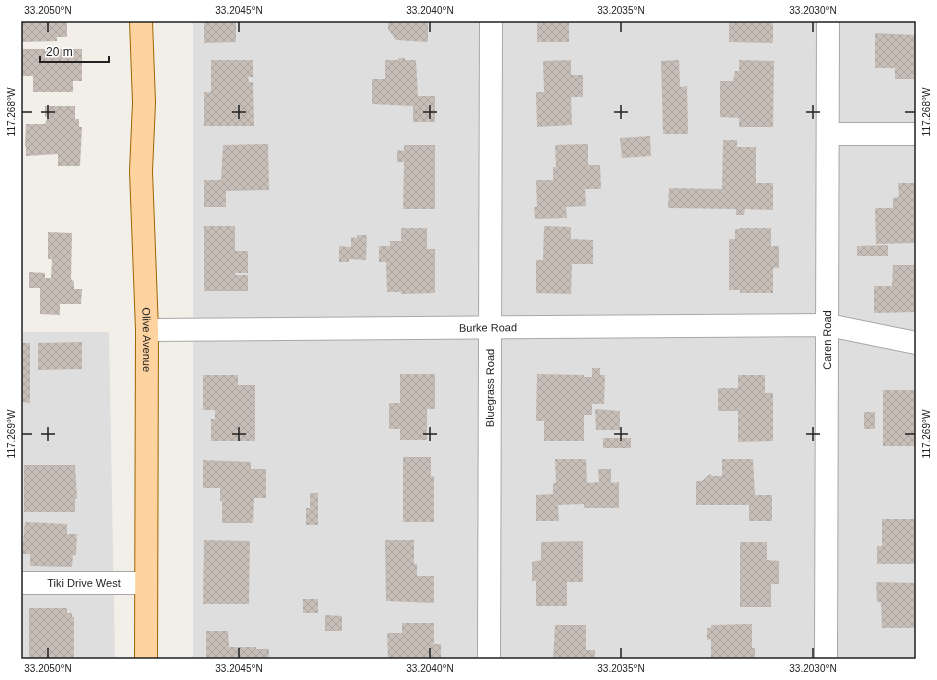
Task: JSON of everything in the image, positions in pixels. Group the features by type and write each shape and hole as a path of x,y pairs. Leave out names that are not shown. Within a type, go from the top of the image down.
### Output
{"main road":[{"name":"Olive Avenue","path":"140,21 144,103 140,171 147,330 146,659"}],"street":[{"name":"Bluegrass Road","path":"489,659 491,21"},
{"name":"Caren Road","path":"826,659 828,21"},
{"path":"828,134 916,134"},
{"name":"Burke Road","path":"147,330 828,325 916,343"},
{"name":"Tiki Drive West","path":"21,583 146,583"}],"shaded area":[{"path":"193,21 916,21 916,659 193,659"},
{"path":"21,332 109,332 115,659 21,659"}],"building":[{"path":"21,21 67,21 67,37 57,37 57,41 21,42"},
{"path":"204,21 236,21 236,42 204,43"},
{"path":"388,21 428,21 428,42 396,40 388,29"},
{"path":"537,21 569,21 569,42 537,42"},
{"path":"729,21 773,21 773,43 729,42"},
{"path":"875,33 916,35 916,79 895,79 895,68 875,68"},
{"path":"21,49 82,49 82,81 73,81 73,92 33,92 33,76 21,76"},
{"path":"398,58 405,58 405,60 416,60 418,96 435,96 435,122 413,122 413,106 372,104 372,79 385,79 385,60 398,60"},
{"path":"211,60 253,60 253,77 248,77 249,82 253,82 254,126 204,126 204,92 211,92"},
{"path":"571,60 571,75 583,75 583,97 571,97 572,125 537,127 536,92 544,92 543,61"},
{"path":"679,60 680,87 687,86 688,134 663,134 661,61"},
{"path":"739,60 774,61 773,127 739,127 739,118 720,117 720,81 733,81 735,71 739,71"},
{"path":"45,106 75,106 75,119 79,119 79,127 82,127 80,166 58,166 58,154 26,156 26,124 45,124 48,117 45,117"},
{"path":"650,136 651,156 622,158 620,138"},
{"path":"723,140 737,140 737,147 756,147 756,183 773,183 773,210 745,209 744,215 736,215 736,209 668,208 669,188 722,189"},
{"path":"268,144 269,190 226,191 226,207 204,207 204,180 221,180 223,145"},
{"path":"588,144 588,165 600,165 601,189 585,189 586,206 566,207 567,218 535,219 534,207 537,207 536,180 553,180 553,167 556,167 555,145"},
{"path":"404,145 435,145 435,209 403,209 404,162 397,162 397,150 404,151"},
{"path":"898,183 916,183 916,243 876,244 875,208 893,208 893,198 899,197"},
{"path":"204,226 235,226 235,251 248,251 248,273 235,273 235,275 248,275 248,291 204,291"},
{"path":"544,226 571,227 571,239 593,240 593,264 572,264 571,294 536,293 536,260 543,260"},
{"path":"401,228 427,228 427,249 435,249 435,293 401,294 401,292 387,292 386,262 379,262 379,246 390,246 390,241 401,241"},
{"path":"771,228 771,246 779,246 779,268 773,268 773,293 740,293 740,290 729,290 729,239 735,239 735,229"},
{"path":"48,232 72,233 71,279 74,282 74,289 82,289 81,304 60,304 60,315 40,314 40,288 29,288 29,272 45,273 45,278 51,278 52,259 48,259"},
{"path":"357,235 367,235 366,260 349,259 349,262 339,262 339,246 351,247 351,237 357,238"},
{"path":"888,245 888,256 857,256 857,246"},
{"path":"893,265 916,265 916,312 874,313 874,286 892,286"},
{"path":"82,342 82,369 38,370 38,343"},
{"path":"21,343 30,343 30,403 21,402"},
{"path":"592,368 600,368 600,375 605,375 604,404 592,404 592,415 584,415 584,441 544,441 544,421 536,421 537,374 584,375 584,377 592,377"},
{"path":"400,374 435,374 435,409 427,409 427,440 400,440 400,429 389,429 389,403 400,403"},
{"path":"203,375 238,375 238,385 255,385 255,441 211,441 211,419 215,419 215,410 203,410"},
{"path":"738,375 765,375 765,393 773,393 773,441 738,442 738,411 718,411 718,388 738,388"},
{"path":"883,390 916,390 916,446 883,446"},
{"path":"595,409 620,411 620,430 596,430"},
{"path":"864,412 875,412 875,429 864,429"},
{"path":"603,438 631,438 631,448 603,448"},
{"path":"403,457 431,457 431,476 434,476 434,522 403,522"},
{"path":"555,459 586,459 587,483 599,482 598,469 611,469 611,483 619,482 619,508 584,508 584,504 558,505 559,521 536,521 536,495 553,494 553,483 556,483"},
{"path":"722,459 753,459 755,495 772,495 772,521 749,521 749,505 696,505 696,481 702,481 710,474 713,476 722,476"},
{"path":"203,460 251,462 251,469 266,469 266,498 254,498 253,523 222,523 222,501 220,501 220,488 203,488"},
{"path":"24,465 75,465 77,499 75,499 75,512 24,512"},
{"path":"310,493 318,493 318,525 306,525 306,508 310,508"},
{"path":"882,519 916,519 916,564 877,564 877,546 882,546"},
{"path":"25,522 67,524 67,534 77,534 76,555 73,555 72,567 30,566 30,554 22,554"},
{"path":"204,540 250,541 249,604 203,604"},
{"path":"385,540 414,540 414,564 417,564 417,576 434,576 434,603 386,601"},
{"path":"583,541 583,582 567,582 567,606 536,606 536,581 532,581 532,562 541,560 541,542"},
{"path":"740,542 767,542 767,560 779,561 779,584 771,584 771,607 740,607"},
{"path":"876,582 916,583 916,628 882,628 881,602 877,602"},
{"path":"303,599 318,599 318,613 303,613"},
{"path":"29,608 67,608 67,613 72,613 72,617 74,617 74,659 29,659"},
{"path":"325,615 342,616 342,631 325,631"},
{"path":"402,623 434,623 434,644 441,644 441,659 388,659 387,633 402,633"},
{"path":"752,624 752,648 755,648 755,659 711,659 711,639 707,640 707,628 711,628 711,625"},
{"path":"555,625 586,625 586,650 595,650 595,659 553,659"},
{"path":"206,631 228,631 229,647 256,647 256,649 269,649 269,659 206,658"}]}
